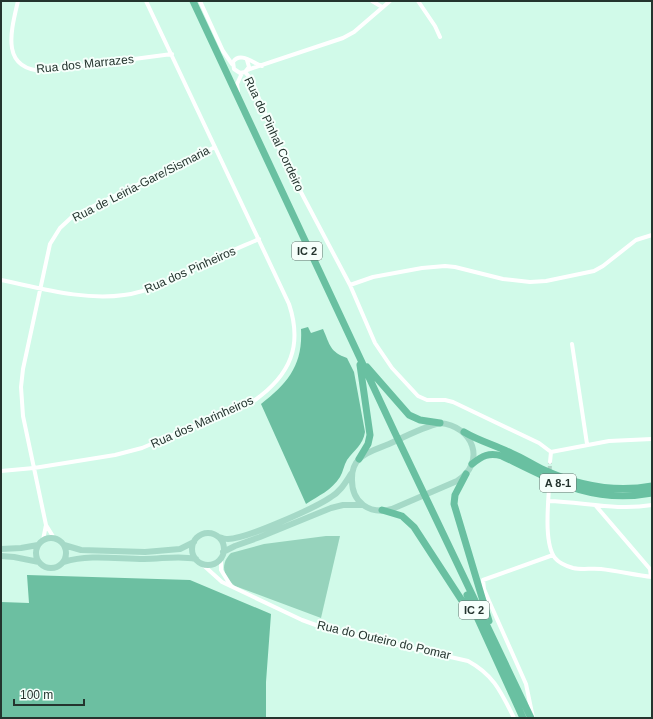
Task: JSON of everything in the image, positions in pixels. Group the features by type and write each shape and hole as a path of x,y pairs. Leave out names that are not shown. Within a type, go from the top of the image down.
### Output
{"highway":[{"name":"IC 2","path":"189,1 412,474 523,718"},
{"name":"IC 2","path":"193,1 357,352 532,718"},
{"path":"357,352 371,372 406,413 420,420 440,423"},
{"path":"359,459 368,444 370,435 360,365"},
{"name":"A 8-1","path":"464,432 478,440 512,453 544,470 573,482 599,488 613,489 634,489 652,486"},
{"name":"A 8-1","path":"472,464 483,456 494,454 502,456 556,482 582,491 616,496 652,493"},
{"path":"466,474 455,495 454,504 475,578 497,646"},
{"path":"382,510 402,516 414,527 468,608 502,673"}],"main road":[{"path":"196,560 192,551 194,542 198,536 205,533 212,533 219,537 228,539 233,538 294,516 325,501 340,490 352,473 359,459 368,453 418,431 440,423 455,426 464,432 472,445 472,464 466,474 457,481 392,509 372,509 362,504 357,499 353,491 352,473"},
{"path":"222,554 235,546 260,538 331,508 343,505 362,504"},
{"path":"64,562 67,552 60,540 54,538 43,540 38,545 36,556 39,562 47,568 57,567 64,562 80,558 144,559 178,556 196,560 202,564 213,564 219,560 222,554 223,545 219,537"},
{"path":"64,545 81,550 151,552 180,549 194,542"},
{"path":"1,549 38,545"},
{"path":"3,557 39,562"}],"street":[{"name":"Rua dos Marrazes","path":"18,1 9,41 10,52 16,62 23,68 32,71 43,71 172,54"},
{"path":"146,1 215,147"},
{"path":"200,1 223,51 237,58 242,57 262,66"},
{"path":"372,1 382,7"},
{"path":"227,54 235,71 245,72 343,38 354,32 390,1"},
{"path":"418,1 435,26 440,37"},
{"path":"232,64 237,58"},
{"path":"239,100 237,84 249,64 247,60"},
{"name":"Rua do Pinhal Cordeiro","path":"245,72 251,79 284,160 350,285 375,343 392,368 418,396 427,400 445,400 453,402 539,443 551,452"},
{"name":"Rua dos Marinheiros","path":"1,471 34,468 116,455 142,448 254,400 271,387 282,375 294,350 294,317 290,304 215,147"},
{"name":"Rua de Leiria-Gare/Sismaria","path":"46,525 23,416 21,387 23,369 50,244 60,228 73,216 215,147"},
{"path":"350,285 373,277 422,268 445,266 455,267 503,279 530,282 546,281 594,271 603,266 636,240 652,235"},
{"name":"Rua dos Pinheiros","path":"1,280 95,296 118,296 138,292 167,282 259,239"},
{"path":"572,344 587,444"},
{"path":"550,462 551,452 587,444 652,439"},
{"path":"549,488 547,528 551,550 559,562 573,568 599,569 651,577 650,569 596,506"},
{"path":"548,501 629,508 652,505"},
{"path":"46,525 54,538"},
{"path":"43,540 46,525"},
{"path":"222,554 221,570 232,587"},
{"path":"532,718 526,684 484,589 483,580 553,555"},
{"name":"Rua do Outeiro do Pomar","path":"202,564 222,582 288,614 327,629 468,661 485,671 492,679 503,696 514,718"}],"green space":[{"path":"308,327 311,333 323,329 331,347 341,356 347,358 354,372 365,432 364,437 358,447 347,460 337,482 306,504 261,404 286,381 292,372 299,353 301,329"},
{"path":"326,536 340,536 321,618 235,586 228,579 224,571 225,562 231,553 264,544"},
{"path":"27,575 190,580 271,614 266,682 266,718 1,718 1,602 29,603"}],"tunnel":[{"path":"549,488 550,462"}]}
